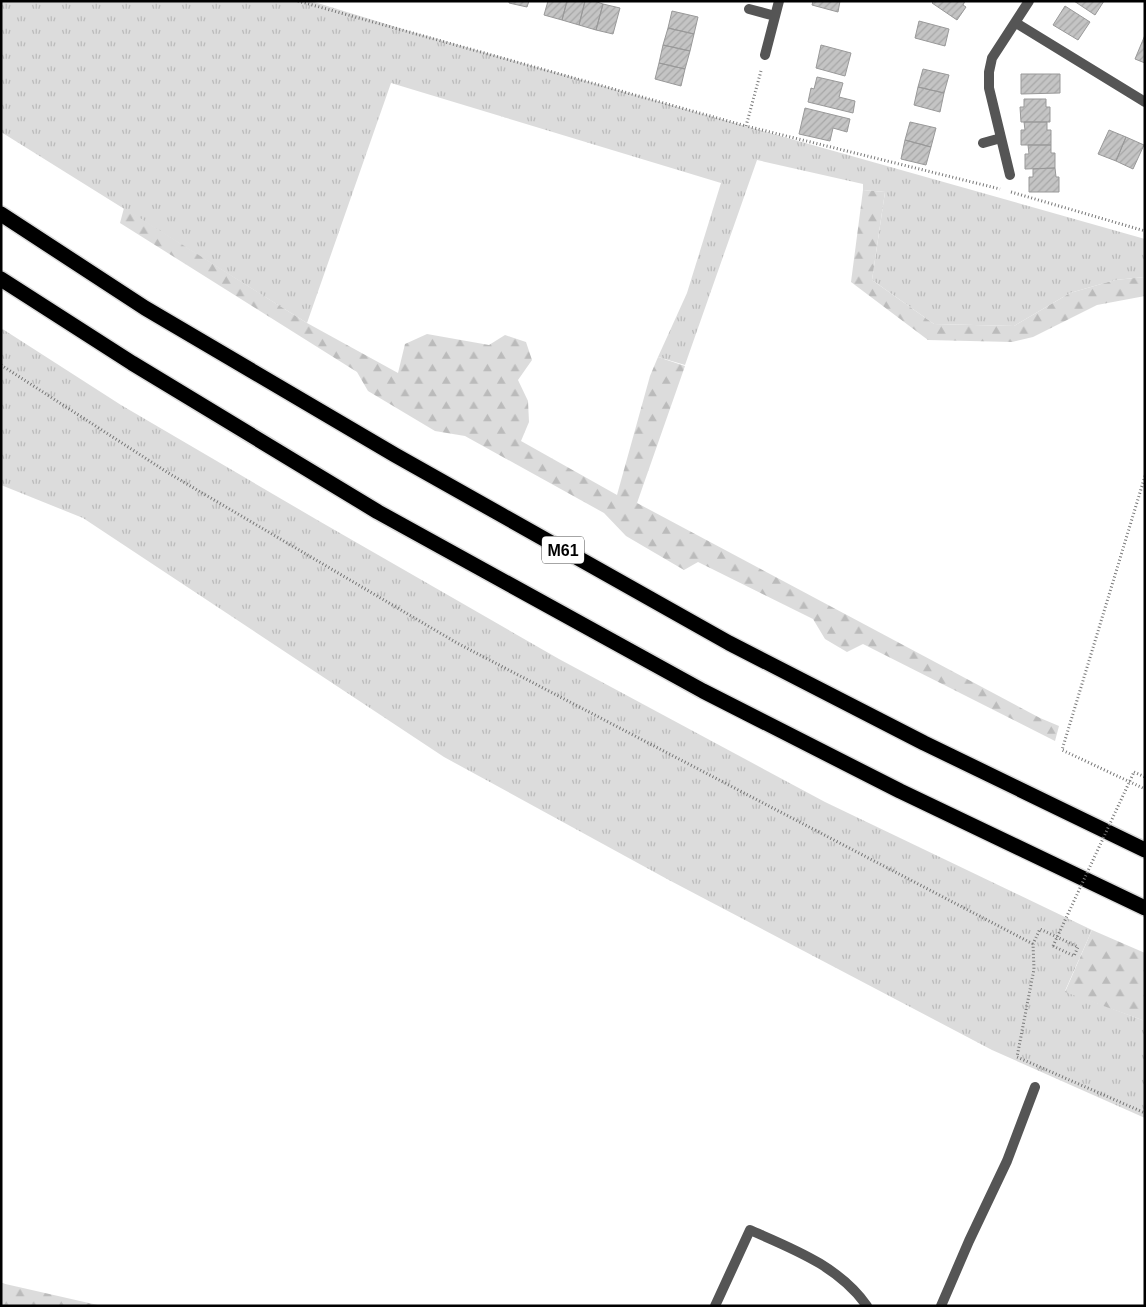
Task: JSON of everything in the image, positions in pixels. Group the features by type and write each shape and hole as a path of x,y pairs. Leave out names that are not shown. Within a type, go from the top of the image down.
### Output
{"highway":[{"name":"M61","path":"1,214 161,318 395,455 729,643 924,743 1145,850"},
{"path":"1,279 132,363 378,512 703,691 900,791 1145,908"}],"street":[{"path":"765,56 778,1"},
{"path":"1010,174 989,88 988,72 992,58 1029,1"},
{"path":"749,9 775,16"},
{"path":"1016,23 1145,102"},
{"path":"983,143 1001,138"},
{"path":"941,1306 969,1241 1008,1161 1035,1087"},
{"path":"715,1306 750,1230 792,1248 827,1267 847,1282 867,1306"}],"path":[{"path":"298,1 746,126 1012,192 1145,231"},
{"path":"746,126 765,56"},
{"path":"1,365 170,474 458,643 1033,944"},
{"path":"1145,476 1062,750 1145,789"},
{"path":"1145,777 1134,772 1052,946 1074,956 1078,947 1040,930 1033,944 1034,969 1017,1057 1145,1112"}],"green space":[{"path":"1,1 311,1 409,31 1145,239 1145,277 1115,280 1070,293 1014,326 934,324 872,280 885,192 863,190 863,184 757,160 685,365 658,357 687,293 721,183 391,83 307,323 1,132"},
{"path":"863,190 885,192 872,280 934,324 1014,326 1070,293 1115,280 1145,277 1145,296 1097,305 1033,337 1012,342 928,340 851,282"},
{"path":"124,208 307,323 398,373 405,344 427,334 489,345 505,335 526,342 532,360 518,380 528,401 529,422 521,441 617,495 650,376 658,357 685,366 637,503 1040,718 1059,726 1055,741 863,644 847,652 825,639 813,619 698,562 684,570 626,536 604,513 465,436 435,431 368,391 357,372 120,223"},
{"path":"1,328 121,405 559,659 825,802 1092,930 1065,991 1145,1021 1145,1118 992,1050 667,879 444,757 83,518 1,485"},
{"path":"1092,930 1145,953 1145,1021 1065,992"},
{"path":"1,1283 102,1306 1,1306"}],"building":[{"path":"509,1 529,1 527,7 509,3"},
{"path":"548,1 567,1 562,20 544,15"},
{"path":"567,1 585,1 579,25 562,20"},
{"path":"585,1 603,4 596,30 579,25"},
{"path":"813,1 840,1 838,12 812,5"},
{"path":"934,1 965,1 963,5 966,7 957,20 932,3"},
{"path":"1074,1 1104,1 1095,15"},
{"path":"603,4 620,8 613,34 596,30"},
{"path":"1065,6 1090,22 1078,40 1053,25"},
{"path":"672,11 698,17 694,34 668,28"},
{"path":"919,21 949,29 945,46 915,38"},
{"path":"668,28 694,34 690,51 663,45"},
{"path":"1145,35 1145,63 1135,59"},
{"path":"663,45 690,51 685,69 659,63"},
{"path":"821,45 851,53 845,76 816,68"},
{"path":"659,63 685,69 681,86 655,79"},
{"path":"923,69 949,75 944,93 918,87"},
{"path":"1021,74 1060,74 1060,93 1021,94"},
{"path":"817,77 843,83 839,97 855,101 853,113 808,102 811,88 814,89"},
{"path":"918,87 944,93 940,112 914,105"},
{"path":"1024,99 1046,99 1046,107 1050,107 1050,122 1021,122 1020,107 1024,107"},
{"path":"805,108 850,119 847,132 833,128 830,141 799,134"},
{"path":"910,122 936,128 931,147 905,140"},
{"path":"1024,122 1047,122 1047,130 1051,130 1051,145 1021,145 1021,130 1025,130"},
{"path":"1109,130 1126,137 1116,161 1098,154"},
{"path":"1126,137 1144,145 1133,169 1116,161"},
{"path":"905,140 931,147 926,165 901,159"},
{"path":"1028,145 1051,145 1051,153 1055,153 1055,168 1025,169 1025,154 1029,154"},
{"path":"1055,168 1056,177 1059,177 1059,192 1029,192 1029,177 1033,177 1033,169"}]}
